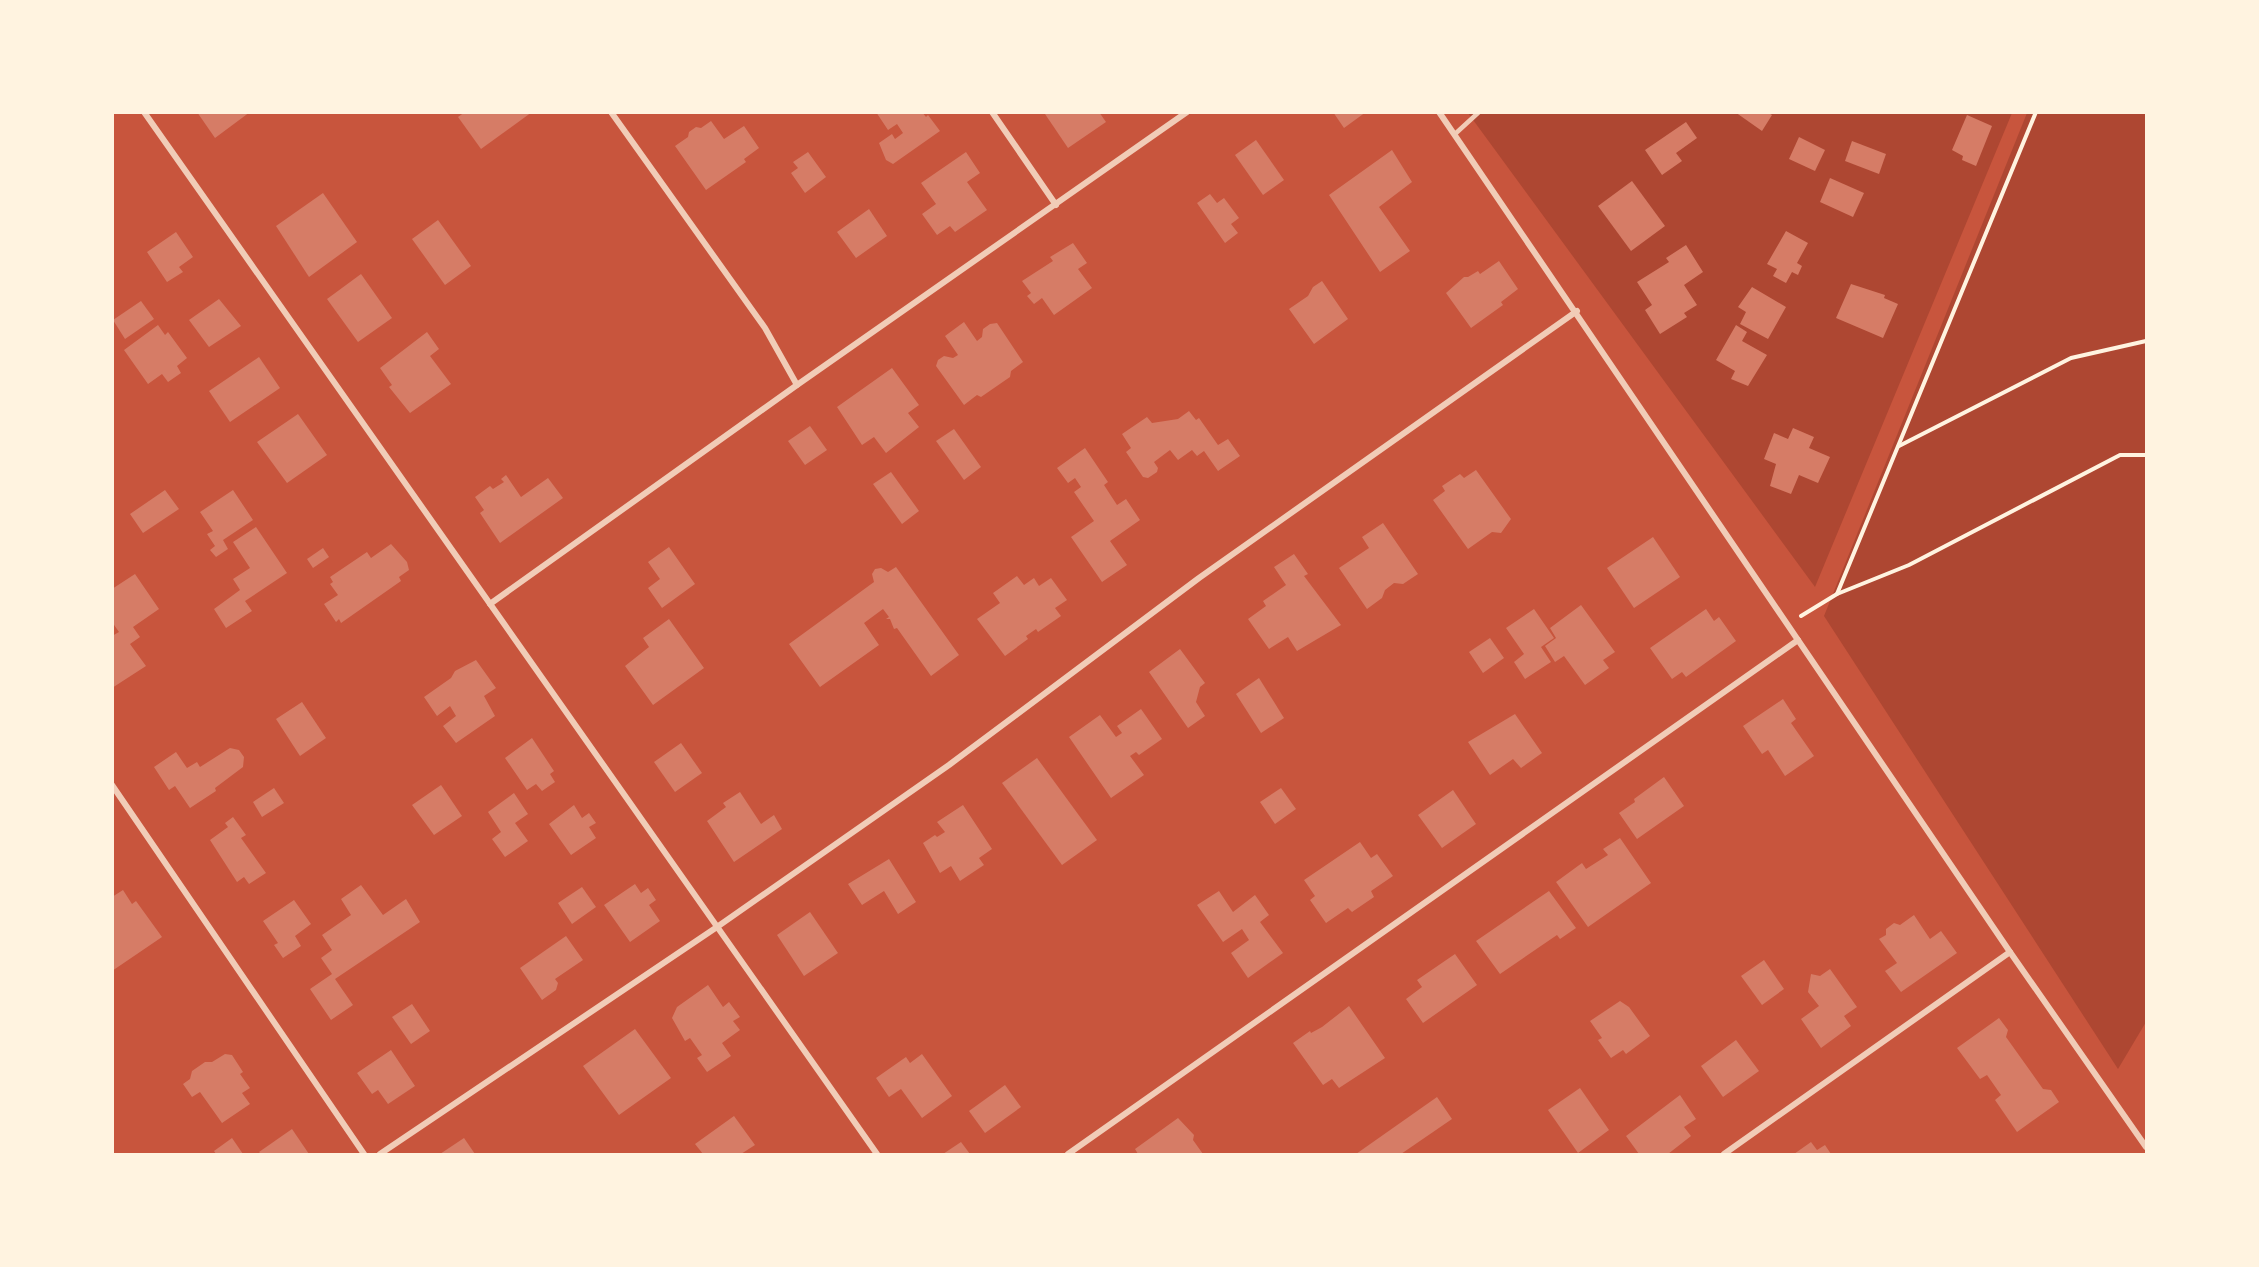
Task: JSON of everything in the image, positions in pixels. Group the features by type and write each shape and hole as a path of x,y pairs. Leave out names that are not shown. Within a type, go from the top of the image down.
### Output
{"street":[{"path":"144,112 877,1155"},
{"path":"611,112 765,328 796,385"},
{"path":"992,112 1056,205"},
{"path":"490,604 796,385 1187,112"},
{"path":"1439,112 2010,952 2146,1147"},
{"path":"380,1155 717,927 949,765 1199,578 1576,311"},
{"path":"1068,1155 1798,640"},
{"path":"112,785 364,1155"},
{"path":"1724,1155 2010,952"}],"lane":[{"path":"1455,134 1479,112"}],"path":[{"path":"1837,594 2036,112"},
{"path":"1898,447 2071,358 2146,341"},
{"path":"1788,626 1837,594 1910,565 2120,455 2146,455"}],"shaded area":[{"path":"1468,113 2012,113 1815,587"},
{"path":"2027,113 2146,113 2146,1022 2118,1069 1824,616"}],"building":[{"path":"197,112 250,112 215,138"},
{"path":"465,112 532,112 481,149 458,117"},
{"path":"876,112 922,112 926,117 928,115 940,131 893,164 886,160 879,143 892,134 895,139 903,133 897,124 888,130"},
{"path":"1048,112 1099,112 1106,122 1068,148 1045,114"},
{"path":"1333,112 1366,112 1344,128"},
{"path":"1735,112 1767,112 1772,115 1762,131"},
{"path":"1967,115 1992,126 1976,166 1962,160 1963,156 1952,150"},
{"path":"711,121 724,139 744,126 759,148 744,159 746,162 706,190 675,146 688,137 689,132 696,127 701,128"},
{"path":"1686,122 1697,138 1676,153 1682,161 1662,175 1645,150"},
{"path":"1799,137 1825,150 1815,171 1789,159"},
{"path":"1256,140 1284,180 1263,195 1235,155"},
{"path":"1852,141 1886,154 1879,174 1845,161"},
{"path":"1392,150 1412,182 1379,207 1410,251 1380,272 1329,195"},
{"path":"808,152 826,177 805,193 791,173 798,168 793,162"},
{"path":"966,152 980,173 967,182 987,210 955,232 950,226 937,235 922,214 936,204 921,183"},
{"path":"1830,178 1864,193 1853,217 1820,202"},
{"path":"1632,181 1665,226 1631,251 1598,206"},
{"path":"323,193 357,242 309,277 276,226"},
{"path":"1210,194 1217,203 1224,198 1239,218 1231,224 1238,233 1225,243 1197,203"},
{"path":"869,209 887,236 856,258 837,232"},
{"path":"438,220 471,266 445,285 412,239"},
{"path":"1786,231 1808,243 1797,263 1802,266 1798,275 1792,272 1786,283 1773,276 1777,269 1767,264"},
{"path":"176,232 193,257 179,267 183,272 167,282 147,252"},
{"path":"1073,243 1087,263 1078,269 1092,288 1054,315 1042,298 1034,304 1027,296 1031,293 1022,281 1053,261 1050,257"},
{"path":"1686,245 1703,272 1684,285 1697,305 1684,313 1687,317 1660,334 1645,310 1652,305 1637,282 1669,262 1666,258"},
{"path":"1499,261 1518,289 1501,302 1503,305 1471,328 1446,293 1464,277 1478,271 1480,274"},
{"path":"361,274 392,318 358,342 327,299"},
{"path":"1322,281 1348,319 1314,344 1289,309 1308,296 1313,287"},
{"path":"1851,284 1885,295 1884,298 1898,304 1883,338 1836,318"},
{"path":"1752,287 1786,307 1768,339 1740,324 1746,312 1738,307"},
{"path":"219,299 241,326 209,347 189,320"},
{"path":"141,301 154,319 125,339 113,320"},
{"path":"964,322 977,341 982,337 983,329 990,324 997,323 1023,362 1011,371 1010,377 981,397 977,395 964,405 936,366 938,360 944,356 953,358 958,355 945,336"},
{"path":"158,325 165,335 168,332 187,358 177,366 181,373 168,382 162,374 148,384 124,350"},
{"path":"1736,325 1747,332 1742,341 1767,355 1748,386 1731,379 1735,371 1716,360"},
{"path":"427,332 439,349 430,356 451,384 410,413 389,387 392,385 380,368"},
{"path":"259,357 280,388 230,422 209,391"},
{"path":"892,368 919,405 908,413 919,427 886,453 874,437 862,445 837,407"},
{"path":"1189,411 1196,420 1199,418 1218,445 1228,439 1240,456 1218,471 1204,451 1197,456 1192,450 1178,460 1170,450 1154,462 1158,468 1157,472 1148,478 1143,477 1126,452 1131,448 1122,434 1147,417 1152,423 1178,419"},
{"path":"298,414 327,455 287,483 257,442"},
{"path":"810,426 827,450 805,465 788,441"},
{"path":"1793,428 1814,437 1809,448 1830,457 1818,483 1799,475 1791,494 1770,486 1776,464 1764,459 1774,433 1788,439"},
{"path":"954,429 981,467 964,480 936,441"},
{"path":"1085,448 1108,482 1104,485 1117,505 1126,499 1140,520 1110,541 1127,565 1102,582 1071,537 1094,521 1074,492 1081,487 1075,478 1068,483 1057,468"},
{"path":"1476,470 1511,519 1501,533 1492,532 1468,549 1433,500 1445,491 1442,486 1460,474 1464,478"},
{"path":"891,472 919,511 902,524 873,484"},
{"path":"506,475 521,497 548,478 563,498 500,543 480,513 484,510 475,497 490,486 493,489 504,482 501,479"},
{"path":"165,490 179,509 143,533 130,514"},
{"path":"233,490 253,520 223,540 228,549 216,557 210,550 215,546 207,534 213,531 200,512"},
{"path":"1383,523 1418,574 1403,584 1394,583 1385,590 1382,598 1367,609 1339,568 1369,548 1362,537"},
{"path":"256,527 287,573 245,601 252,611 226,628 214,609 240,590 233,579 250,568 233,542"},
{"path":"1653,537 1680,577 1634,608 1607,568"},
{"path":"391,544 407,562 409,570 399,577 401,581 341,623 339,619 336,622 324,604 338,595 330,584 333,582 330,577 367,552 371,558"},
{"path":"669,547 695,584 662,608 648,588 660,579 648,562"},
{"path":"323,548 329,557 313,568 307,559"},
{"path":"1294,554 1308,574 1304,576 1341,625 1297,651 1288,637 1269,649 1248,619 1266,606 1263,601 1286,585 1274,567"},
{"path":"896,567 959,655 931,676 897,628 894,629 890,619 886,619 889,617 883,609 864,623 879,645 820,687 789,644 874,582 872,574 875,569 881,568 888,572"},
{"path":"135,574 159,609 133,627 140,637 130,644 146,666 112,688 112,636 119,632 112,622 112,589"},
{"path":"1017,576 1024,585 1034,578 1039,586 1051,578 1067,600 1055,608 1061,616 1038,632 1036,629 1026,636 1028,639 1005,656 977,619 1000,603 993,593"},
{"path":"1581,605 1615,652 1603,660 1609,668 1585,685 1564,656 1555,662 1545,646 1556,638 1550,628"},
{"path":"1534,609 1554,638 1541,647 1551,662 1525,679 1514,662 1524,654 1506,628"},
{"path":"1706,609 1714,621 1719,617 1736,641 1686,677 1682,672 1672,679 1650,648"},
{"path":"669,619 704,668 653,705 625,666 649,647 643,638"},
{"path":"1490,638 1504,658 1483,673 1469,652"},
{"path":"1180,649 1205,683 1200,687 1196,702 1205,716 1188,728 1149,672"},
{"path":"476,660 496,688 484,696 495,716 456,743 443,726 456,716 450,706 437,716 424,697 451,678 455,671"},
{"path":"1259,678 1284,718 1261,733 1236,694"},
{"path":"1783,699 1796,719 1791,723 1814,756 1785,776 1768,750 1762,754 1743,726"},
{"path":"302,702 326,738 300,756 276,719"},
{"path":"1141,709 1162,739 1139,755 1136,752 1130,756 1144,775 1111,798 1069,737 1100,715 1116,737 1122,733 1117,726"},
{"path":"1515,714 1542,753 1521,768 1513,759 1490,775 1468,742"},
{"path":"532,738 554,771 550,774 555,782 542,791 536,784 527,790 505,758"},
{"path":"681,743 702,773 675,792 654,762"},
{"path":"230,748 239,750 244,757 243,767 215,788 216,791 190,808 175,786 169,790 154,767 176,752 187,768 197,762 200,767"},
{"path":"1037,758 1097,840 1062,865 1002,783"},
{"path":"1664,777 1684,806 1637,839 1619,813"},
{"path":"441,785 462,816 434,835 412,805"},
{"path":"274,788 284,803 262,817 253,802"},
{"path":"1281,788 1296,809 1275,824 1260,802"},
{"path":"1453,790 1476,824 1442,848 1418,815"},
{"path":"740,792 761,824 774,815 782,829 734,862 707,821 726,807 723,803"},
{"path":"514,793 528,814 515,823 528,841 505,857 492,839 501,832 488,812"},
{"path":"574,805 582,818 589,813 596,823 589,827 596,838 571,855 549,824"},
{"path":"963,805 992,849 979,858 984,865 960,881 951,866 940,873 923,843 945,832 937,822"},
{"path":"233,817 246,835 241,838 266,873 249,884 244,877 237,882 210,840 228,827 225,823"},
{"path":"1620,838 1651,883 1588,927 1556,882 1582,863 1586,869 1608,855 1603,849"},
{"path":"1360,842 1371,858 1377,854 1393,876 1371,891 1374,897 1352,912 1348,908 1326,923 1310,900 1315,896 1304,880"},
{"path":"889,859 916,902 898,914 884,891 862,905 848,884"},
{"path":"635,884 641,893 648,888 656,900 649,905 660,921 630,942 604,905"},
{"path":"361,885 383,915 406,899 420,922 335,979 353,1005 331,1020 310,989 332,974 321,958 332,950 322,935 351,915 341,899"},
{"path":"582,887 596,907 572,924 558,903"},
{"path":"123,890 132,904 136,901 162,937 112,971 112,897"},
{"path":"1219,891 1233,912 1255,895 1269,915 1260,922 1283,953 1248,978 1231,953 1249,940 1242,929 1223,942 1197,905"},
{"path":"1549,891 1576,928 1560,939 1557,935 1500,974 1476,941"},
{"path":"294,900 311,924 295,936 301,946 283,958 274,945 278,943 263,921"},
{"path":"810,912 838,953 804,976 777,935"},
{"path":"1914,915 1930,939 1941,931 1957,953 1901,992 1885,971 1897,963 1879,939 1886,935 1886,929 1894,923 1900,925"},
{"path":"566,936 583,960 555,979 558,983 556,990 542,1000 520,968"},
{"path":"1455,954 1477,985 1423,1023 1406,999 1422,987 1417,980"},
{"path":"1764,960 1784,989 1762,1005 1741,976"},
{"path":"1830,969 1857,1007 1844,1016 1851,1026 1821,1048 1801,1019 1819,1006 1808,992 1811,974 1820,976"},
{"path":"708,985 723,1007 729,1002 740,1017 733,1021 740,1030 722,1043 731,1056 707,1072 697,1058 702,1055 690,1038 685,1041 672,1018 677,1007"},
{"path":"1620,1001 1629,1007 1650,1036 1626,1054 1623,1050 1611,1058 1598,1040 1602,1038 1590,1021"},
{"path":"412,1004 430,1031 411,1044 392,1017"},
{"path":"1349,1006 1385,1058 1339,1088 1332,1079 1323,1085 1293,1043 1310,1031 1311,1033 1322,1027"},
{"path":"1999,1018 2008,1030 2006,1037 2043,1089 2051,1090 2059,1102 2017,1132 1995,1100 2001,1095 1987,1075 1980,1079 1957,1048"},
{"path":"635,1029 671,1078 619,1115 583,1066"},
{"path":"1736,1040 1759,1071 1723,1097 1701,1066"},
{"path":"391,1050 415,1086 388,1104 378,1090 372,1094 357,1073"},
{"path":"225,1054 232,1055 243,1072 240,1074 250,1088 242,1093 250,1104 222,1123 200,1092 192,1097 183,1084 190,1079 192,1071 205,1062 212,1062"},
{"path":"922,1054 952,1096 922,1118 901,1089 889,1097 876,1078 906,1057 910,1063"},
{"path":"1005,1085 1021,1107 985,1133 969,1111"},
{"path":"1580,1088 1609,1130 1578,1153 1548,1110"},
{"path":"1680,1095 1696,1119 1684,1127 1691,1136 1668,1154 1639,1154 1626,1136"},
{"path":"1437,1097 1452,1119 1401,1154 1356,1154"},
{"path":"734,1116 755,1145 741,1154 703,1154 695,1144"},
{"path":"1178,1118 1194,1135 1193,1140 1203,1154 1138,1154 1135,1149"},
{"path":"292,1129 309,1154 261,1154 259,1152"},
{"path":"232,1138 243,1154 216,1154 214,1151"},
{"path":"464,1138 475,1154 440,1154"},
{"path":"961,1142 970,1154 943,1154"},
{"path":"1811,1142 1817,1150 1825,1145 1831,1154 1794,1154"}]}
